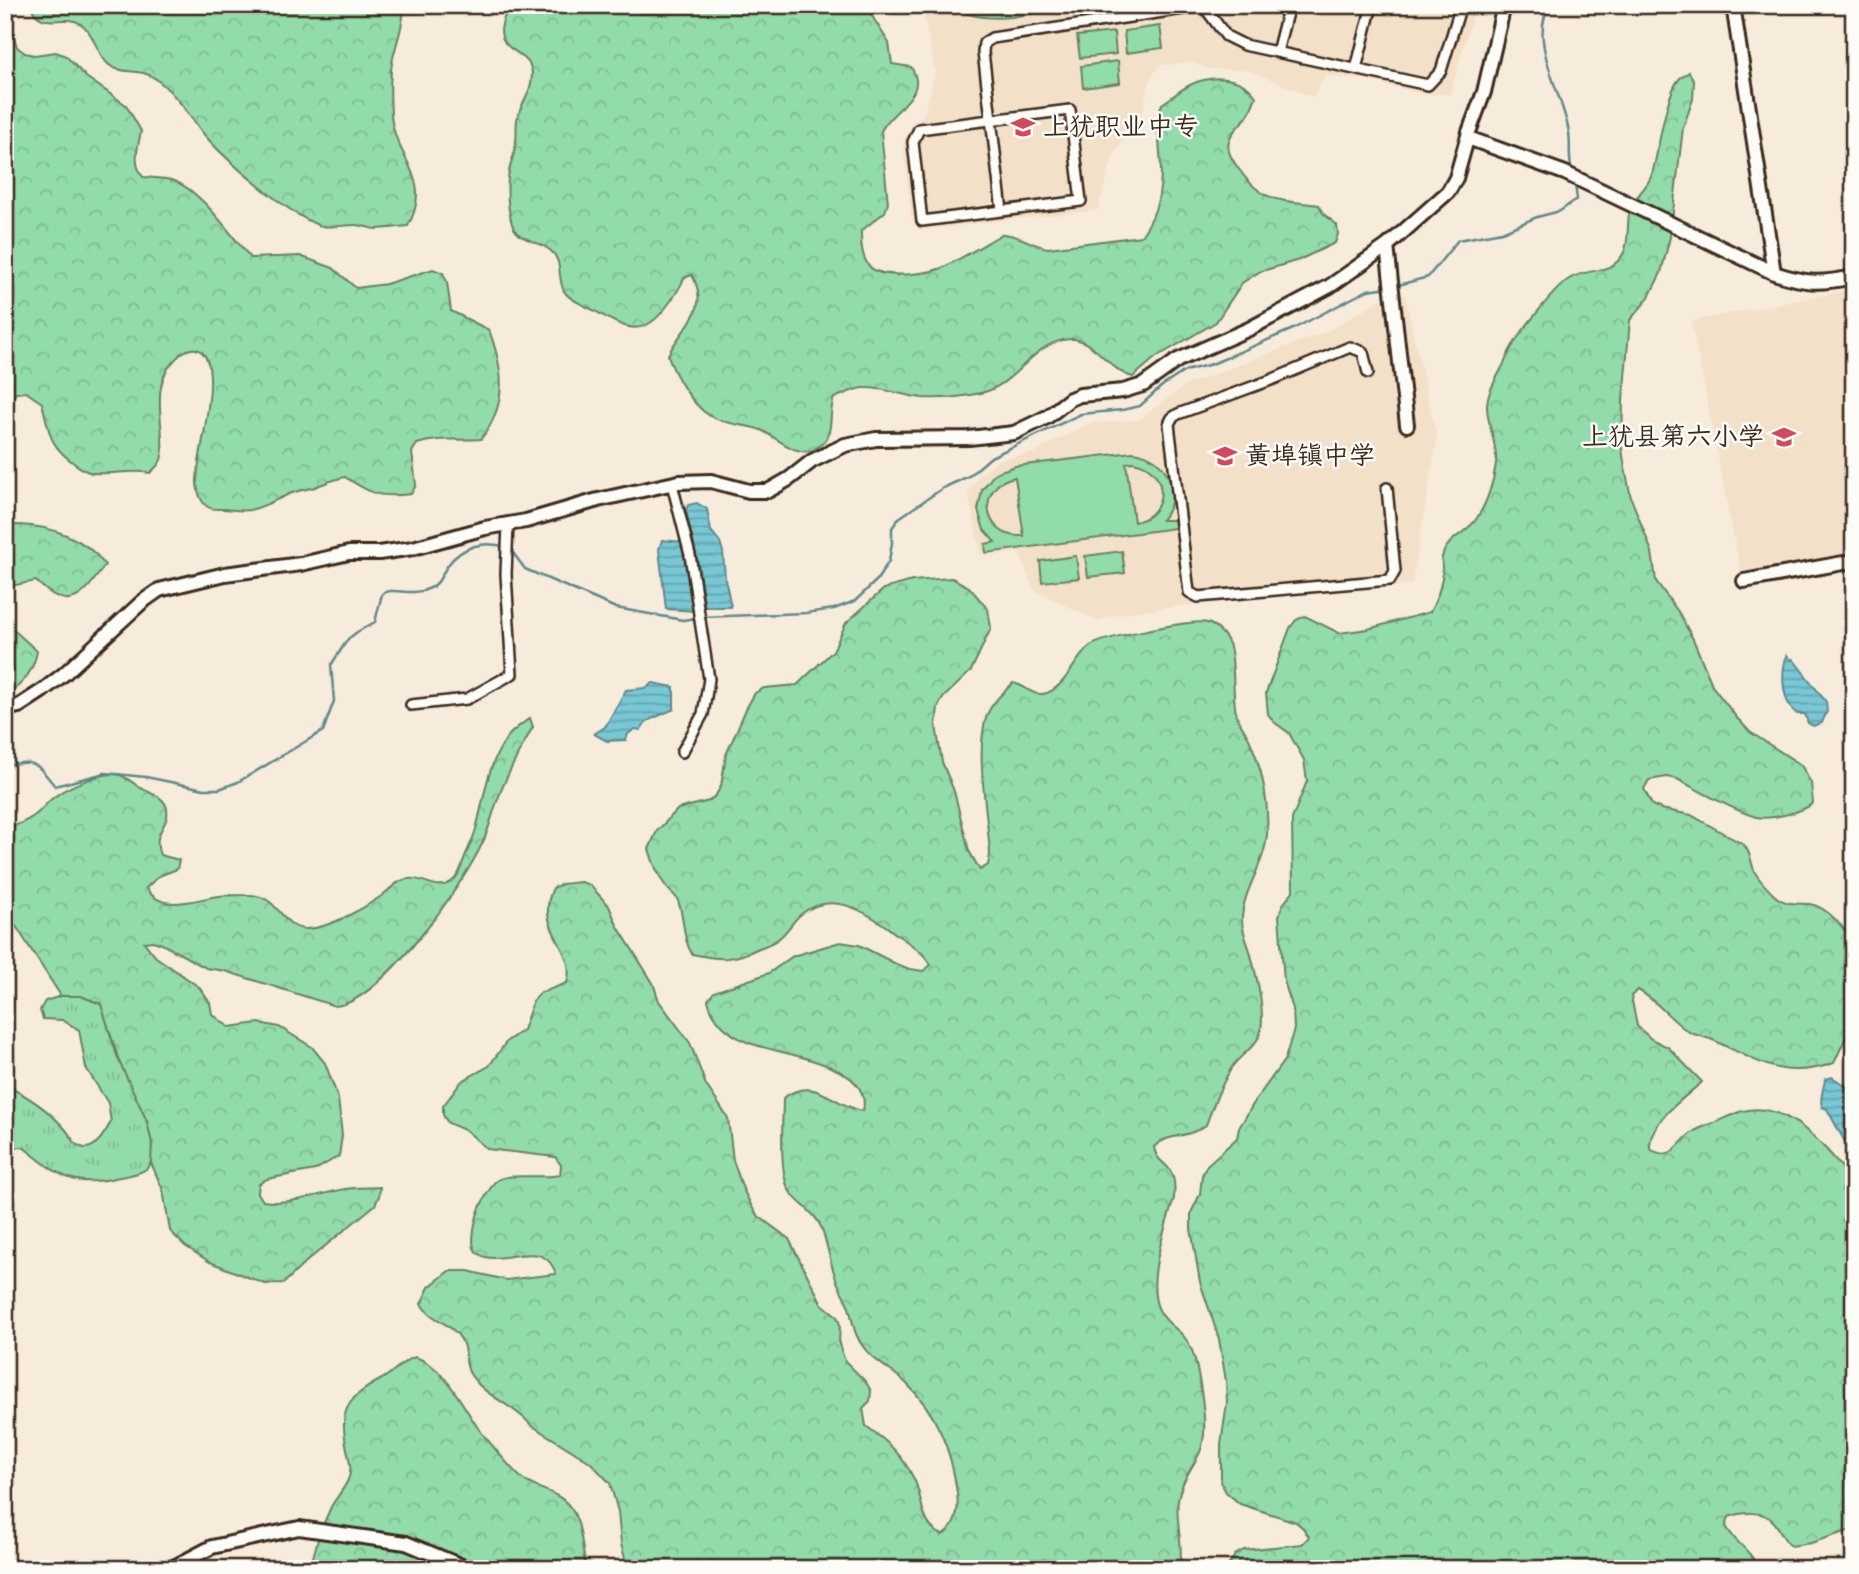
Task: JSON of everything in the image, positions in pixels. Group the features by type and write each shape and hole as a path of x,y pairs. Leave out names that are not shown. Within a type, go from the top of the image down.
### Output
{"street":[{"path":"1278,52 1289,5"},
{"path":"1356,69 1372,5"},
{"path":"1002,211 983,52 984,43 992,38 1203,6 1226,36 1244,45 1428,85 1441,71 1461,5"},
{"path":"5,709 29,701 159,590 225,574 301,564 349,553 379,553 414,548 598,499 672,484 702,480 749,491 768,491 813,461 852,443 876,439 970,438 1014,433 1047,417 1070,399 1123,391 1143,385 1178,360 1206,349 1330,286 1387,246 1448,192 1456,178 1484,92 1504,5"},
{"path":"1733,5 1774,273"},
{"path":"1070,110 1081,201 1002,211 922,222 913,142 916,133 925,128 1070,110"},
{"path":"1468,138 1585,182 1774,273 1807,283 1854,277"},
{"path":"1387,246 1407,425"},
{"path":"1368,373 1363,352 1350,347 1172,418 1169,424 1189,592 1198,597 1390,580 1395,571 1387,488"},
{"path":"672,484 690,555 709,679 703,714 682,752"},
{"path":"411,705 467,699 512,674 506,574 508,524"},
{"path":"1744,581 1854,561"},
{"path":"170,1569 212,1547 299,1528 406,1542 469,1569"}],"shaded area":[{"name":"上犹职业中专","path":"922,5 1476,5 1450,94 1423,94 1367,80 1325,76 1313,97 1248,70 1208,69 1192,62 1160,65 1151,77 1142,112 1114,154 1098,210 919,230 911,216 903,140 924,114 935,73"},
{"name":"上犹县第六小学","path":"1854,289 1854,553 1741,575 1691,321"},
{"name":"黄埠镇中学","path":"1405,295 1437,439 1412,585 1371,586 1186,605 1112,615 1099,622 1034,590 1019,553 981,555 968,493 979,476 998,460 1035,452 1089,423 1138,420 1186,385 1328,331 1379,300"}],"green space":[{"path":"30,5 404,5 402,26 392,65 390,93 393,129 415,180 417,194 415,209 408,226 376,229 355,225 327,227 305,219 256,184 225,156 161,83 147,74 112,67 81,24 40,18"},
{"path":"509,5 619,5 644,14 656,13 663,5 865,5 889,43 892,64 911,67 916,77 916,86 907,102 881,131 888,203 885,212 861,231 863,255 872,269 879,272 899,275 936,270 1002,234 1048,248 1141,236 1152,217 1159,196 1161,175 1158,122 1162,104 1190,85 1217,78 1235,81 1256,97 1248,115 1230,138 1229,150 1238,168 1255,188 1272,198 1319,205 1323,213 1337,225 1338,234 1335,243 1299,260 1259,272 1242,283 1216,322 1155,358 1133,377 1079,340 1057,342 1035,355 1005,381 981,393 922,398 864,388 834,398 826,439 815,449 801,451 761,430 710,416 684,389 668,355 697,309 699,299 692,275 684,278 670,303 650,323 634,328 625,326 570,297 562,286 555,255 546,247 522,236 513,227 508,205 508,178 517,120 532,75 527,61 503,39 502,25"},
{"path":"950,5 1075,5 1027,15 995,18 979,17"},
{"path":"5,7 17,47 34,55 56,52 66,56 86,77 126,105 141,131 137,160 143,177 171,180 193,192 251,258 300,256 333,268 356,288 386,284 433,269 443,273 451,311 489,330 498,359 501,386 499,400 490,426 481,439 440,440 417,444 412,452 416,485 411,494 375,493 345,477 292,493 250,510 216,509 203,503 197,484 210,392 207,359 199,350 184,352 165,373 160,396 162,456 159,464 150,473 86,471 66,457 55,444 42,403 26,392 16,393 5,406"},
{"path":"1160,26 1163,48 1126,53 1124,31"},
{"path":"1114,32 1116,54 1080,58 1077,36"},
{"path":"1118,61 1120,83 1083,88 1081,66"},
{"path":"1689,72 1694,81 1693,99 1683,128 1670,237 1661,273 1648,299 1630,320 1623,400 1622,449 1625,468 1631,498 1652,552 1656,581 1679,613 1693,639 1713,687 1750,732 1801,765 1811,783 1813,803 1795,812 1762,818 1737,810 1677,779 1667,777 1649,780 1644,789 1652,805 1691,815 1744,845 1754,870 1778,899 1817,906 1841,926 1854,944 1854,1020 1834,1063 1800,1070 1786,1069 1772,1067 1689,1032 1638,990 1631,996 1637,1026 1651,1039 1668,1047 1702,1082 1661,1120 1651,1139 1650,1149 1665,1154 1674,1150 1699,1129 1740,1112 1760,1109 1792,1120 1806,1130 1833,1156 1854,1182 1854,1529 1811,1543 1791,1546 1774,1522 1765,1515 1746,1513 1729,1517 1726,1526 1752,1557 1758,1569 1226,1569 1235,1555 1244,1550 1302,1544 1309,1537 1296,1522 1240,1504 1226,1492 1221,1483 1226,1381 1219,1339 1200,1282 1191,1229 1191,1213 1200,1194 1202,1175 1207,1165 1237,1138 1239,1128 1255,1101 1285,1059 1294,1029 1293,1009 1284,981 1279,916 1282,906 1293,891 1292,819 1307,781 1304,760 1289,733 1268,714 1266,693 1290,628 1296,620 1305,616 1339,633 1368,629 1430,612 1440,587 1445,550 1477,518 1492,484 1496,456 1487,406 1495,381 1525,327 1562,285 1576,275 1607,268 1619,260 1627,242 1630,210 1652,174 1670,97 1680,78"},
{"path":"1133,452 1145,455 1163,468 1169,477 1172,499 1162,520 1175,520 1176,528 986,553 985,544 995,542 984,530 978,510 982,490 995,473 1015,466","holes":["1126,463 1144,465 1153,472 1161,491 1154,511 1146,518 1134,522","1015,477 1024,536 1009,535 999,529 989,510 989,500 994,490 1002,482"]},
{"path":"19,525 67,535 88,548 105,565 89,586 75,598 58,597 36,581 5,587 5,526"},
{"path":"1122,551 1125,573 1088,577 1085,556"},
{"path":"1076,556 1079,578 1042,582 1040,561"},
{"path":"952,578 969,587 988,609 991,628 971,671 943,698 938,707 936,726 942,762 954,791 969,851 980,870 988,865 990,855 982,749 990,708 1013,683 1037,694 1054,689 1065,679 1083,653 1096,643 1166,626 1207,623 1217,628 1226,638 1231,650 1236,713 1262,775 1267,834 1262,856 1246,898 1242,920 1261,1001 1260,1035 1232,1067 1206,1125 1165,1140 1154,1147 1158,1158 1172,1173 1174,1180 1174,1198 1155,1271 1156,1300 1160,1312 1191,1348 1200,1384 1204,1418 1204,1436 1200,1452 1179,1493 1180,1569 628,1569 610,1483 590,1462 531,1425 516,1411 482,1388 469,1372 463,1343 458,1335 421,1304 429,1287 449,1271 468,1271 506,1280 556,1274 550,1262 541,1256 531,1254 488,1258 479,1254 473,1240 479,1211 496,1181 508,1177 560,1175 561,1165 555,1157 487,1149 467,1131 448,1123 443,1115 443,1106 462,1081 489,1066 507,1041 523,1030 533,1001 540,993 567,983 567,960 548,916 548,903 553,888 562,884 581,882 590,885 609,906 617,925 653,983 659,1001 690,1043 706,1085 728,1118 733,1160 752,1207 757,1215 789,1239 822,1304 837,1316 840,1325 839,1344 845,1361 866,1382 871,1391 870,1401 863,1408 866,1426 888,1443 905,1462 930,1525 943,1535 948,1531 956,1517 958,1499 955,1478 941,1434 917,1395 899,1377 872,1357 861,1344 836,1280 822,1229 816,1218 791,1193 784,1175 783,1098 794,1091 814,1090 863,1111 862,1094 854,1081 839,1071 761,1047 734,1035 717,1020 708,1000 714,992 769,973 793,956 840,942 859,945 904,968 923,971 931,965 917,949 877,920 855,909 833,903 811,908 800,915 776,940 742,955 719,958 692,954 678,901 661,879 649,849 657,831 678,809 709,801 716,795 721,786 726,755 755,693 764,688 797,685 833,651 846,623 884,589 912,581"},
{"path":"5,622 37,651 27,677 5,694"},
{"path":"530,718 533,727 505,780 487,833 472,863 418,939 374,985 353,1000 335,1006 225,971 206,968 162,944 144,942 156,957 199,987 210,1003 212,1014 229,1027 259,1023 279,1027 312,1047 325,1063 338,1098 342,1136 339,1156 315,1170 267,1179 259,1184 258,1193 263,1201 292,1201 345,1189 380,1187 375,1205 284,1283 265,1284 210,1262 185,1246 170,1231 163,1190 151,1163 152,1144 147,1121 119,1061 101,1004 81,996 61,996 12,920 5,918 5,829 32,817 54,797 76,784 105,775 120,775 154,794 166,805 167,815 159,835 158,847 160,855 179,860 177,869 159,876 146,888 153,896 161,901 179,903 222,896 258,896 274,905 298,928 316,928 354,913 401,881 414,879 445,885 454,880 475,833 494,760 508,736"},
{"path":"61,996 81,996 101,1004 116,1053 149,1128 152,1155 149,1166 143,1171 100,1181 75,1180 55,1171 23,1147 5,1148 5,1085 46,1110 76,1144 82,1147 89,1147 97,1142 111,1122 108,1103 86,1068 79,1030 62,1020 43,1019 40,1010 45,1001"},
{"path":"415,1357 426,1362 444,1377 478,1428 520,1476 530,1484 554,1494 570,1507 579,1528 586,1569 311,1569 324,1522 349,1476 350,1464 344,1428 347,1409 358,1394"}],"water":[{"path":"697,503 707,509 711,531 720,542 731,607 705,607 686,510 688,505"},
{"path":"662,540 683,542 694,611 666,609 659,549"},
{"path":"1787,655 1826,702 1827,711 1822,723 1813,726 1808,723 1805,714 1797,714 1788,702 1783,678"},
{"path":"653,683 674,687 674,709 647,721 640,730 635,729 628,734 626,740 607,741 594,734 605,727 626,690 645,688"},
{"path":"1832,1077 1854,1093 1854,1150 1850,1151 1827,1109 1822,1107 1825,1079"}],"waterway":[{"path":"1550,5 1544,19 1545,51 1566,118 1572,171"},
{"path":"1395,286 1428,277 1458,240 1502,232 1537,217 1560,211 1577,199 1575,184"},
{"path":"702,617 806,613 834,609 855,601 877,580 889,561 892,528 899,518 943,488 969,476 991,457 1081,414 1140,406 1162,386 1185,371 1212,364 1293,329 1368,290 1388,287"},
{"path":"5,766 29,763 44,772 55,786 105,773 146,777 204,789 219,789 238,782 323,731 334,701 331,665 348,639 375,622 382,594 391,591 421,591 432,587 454,558 474,546 490,544 506,547"},
{"path":"511,550 525,569 616,608 683,620 696,618"}],"place":[{"name":"上犹职业中专","path":"1023,127"},
{"name":"上犹县第六小学","path":"1784,437"},
{"name":"黄埠镇中学","path":"1225,456"}]}
